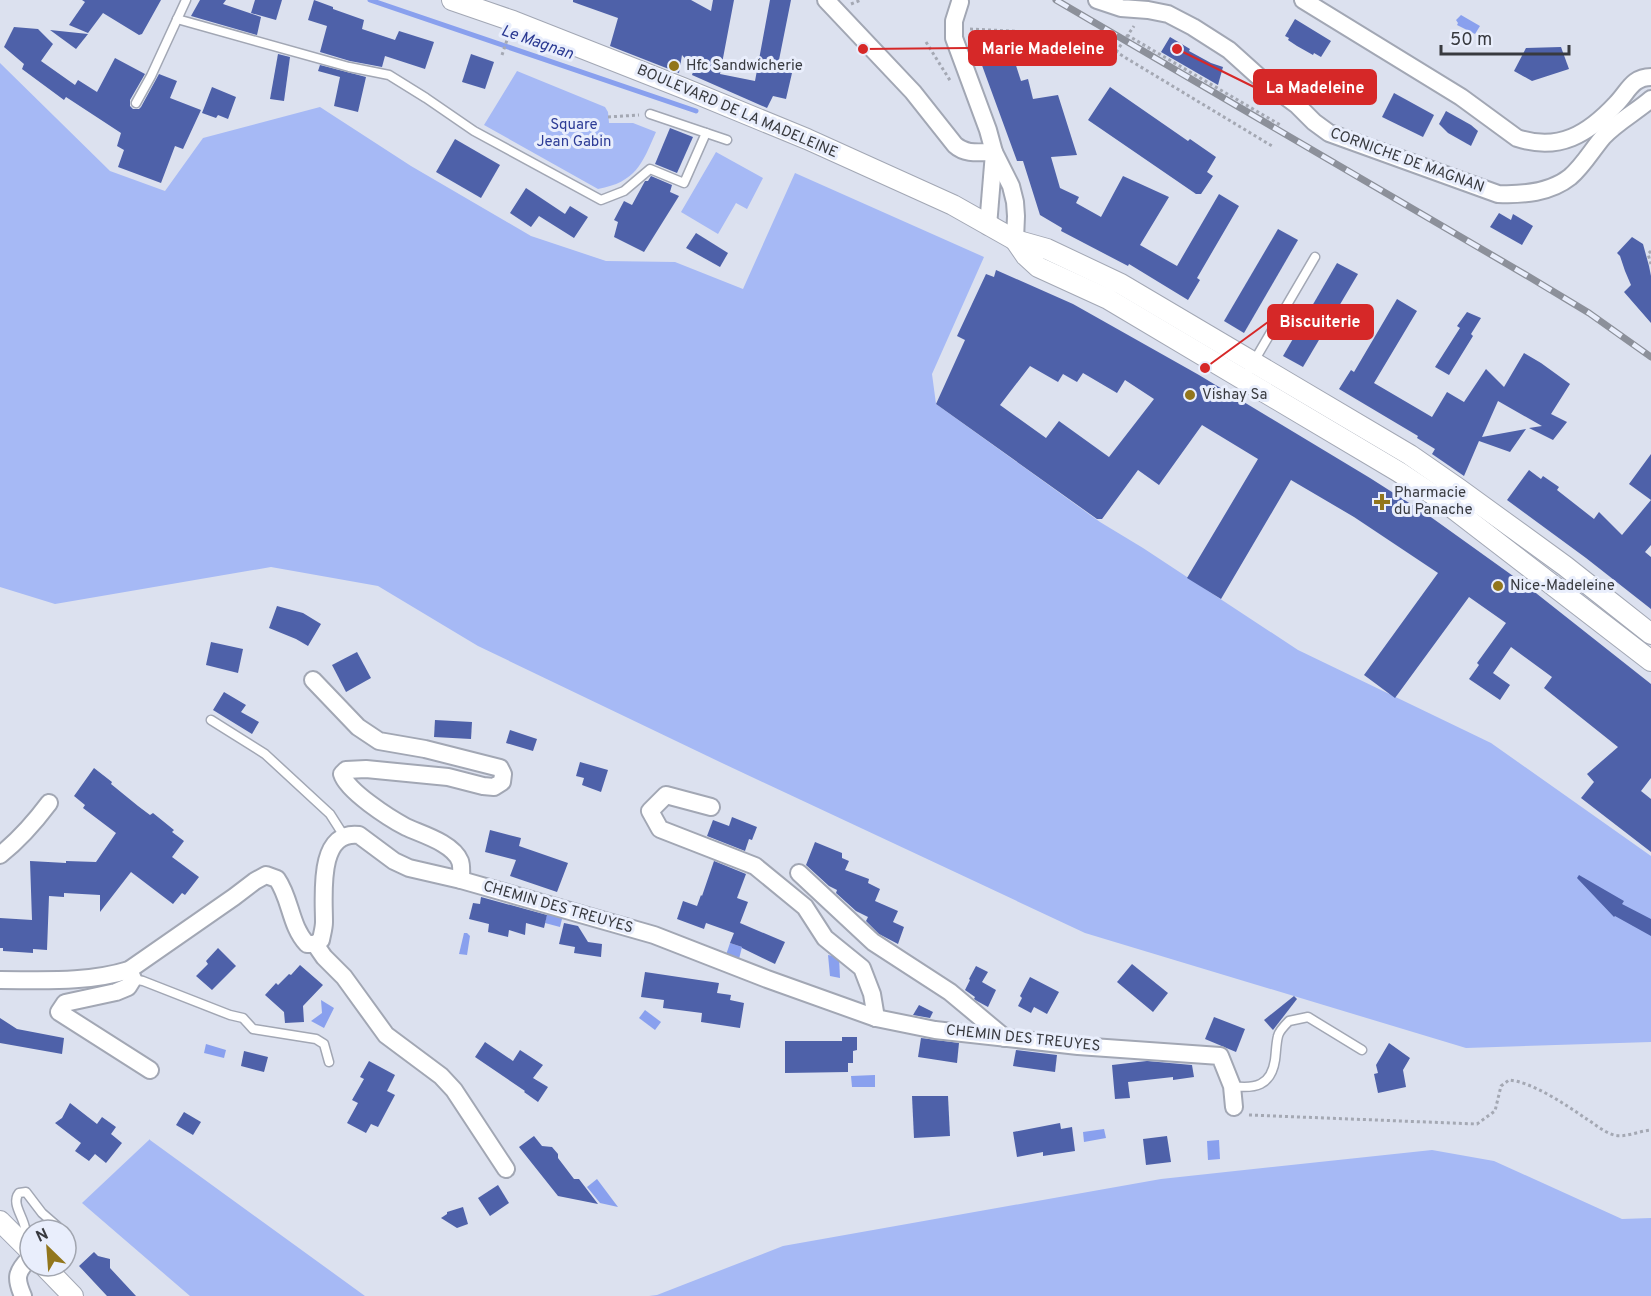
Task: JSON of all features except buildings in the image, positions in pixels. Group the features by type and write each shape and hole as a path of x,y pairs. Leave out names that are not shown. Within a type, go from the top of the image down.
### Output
{"street":[{"name":"BOULEVARD DE LA MADELEINE","path":"452,0 513,21 799,136 944,201 1015,240 1047,249 1121,284 1420,462 1565,566 1651,634"},
{"path":"826,0 913,92 955,145 970,152 994,152"},
{"name":"CORNICHE DE MAGNAN","path":"1097,0 1111,6 1159,12 1179,19 1229,50 1323,129 1498,194 1515,195 1538,192 1559,184 1570,176 1605,136 1651,100"},
{"path":"1303,0 1461,97 1517,138 1527,141 1542,144 1555,143 1575,137 1617,104 1641,77 1651,77"},
{"path":"960,2 956,12 954,38 994,152 1011,186 1017,216 1015,240"},
{"path":"988,226 994,152"},
{"name":"BOULEVARD DE LA MADELEINE","path":"1015,240 1026,256 1038,267 1108,299 1399,471 1450,506 1651,661"},
{"path":"313,680 358,727 379,741 425,749 500,768 503,774 502,782 494,787 448,777 377,770 346,770 342,774 348,785 386,815 429,836 449,849 460,862 461,880"},
{"path":"711,807 666,795 650,811 660,829 755,866 805,907 825,938 862,968 872,994 876,1018"},
{"path":"0,855 15,843 49,803"},
{"name":"CHEMIN DES TREUYES","path":"344,836 359,835 394,861 410,868 461,880 654,935 767,980 876,1018 935,1030 1005,1038 1078,1046 1220,1056 1232,1086 1234,1107"},
{"path":"0,980 91,978 131,974 266,875 277,879 282,886 300,938 306,944 315,944 321,940 324,925 322,896 326,866 334,843 344,836"},
{"path":"799,873 873,942 950,992 1005,1038"},
{"path":"315,944 324,957 344,977 386,1035 441,1076 454,1090 506,1169"},
{"path":"131,974 128,987 116,992 65,1003 58,1012 150,1070"},
{"path":"0,1221 18,1240"},
{"path":"18,1278 23,1296"},
{"path":"56,1278 73,1296"}],"lane":[{"path":"136,104 186,0"},
{"path":"177,19 349,67 389,75 474,131 600,200 624,191 650,169 684,183 706,133"},
{"path":"650,114 728,140"},
{"path":"1243,380 1316,257"},
{"path":"211,720 265,754 330,814 344,836"},
{"path":"131,974 143,981 243,1018 253,1029 316,1039 324,1044 329,1062"},
{"path":"1232,1086 1247,1088 1260,1085 1270,1076 1278,1034 1289,1021 1308,1017 1362,1050"},
{"path":"22,1218 15,1201 19,1193 26,1192 48,1218"}],"path":[{"path":"855,2 861,0"},
{"path":"954,28 1090,35 1272,146"},
{"path":"1116,52 1127,35 1282,126"},
{"path":"502,55 508,36"},
{"path":"926,42 957,91"},
{"path":"608,117 650,114"},
{"path":"1651,251 1648,254 1651,264"},
{"path":"1234,1107 1248,1115 1477,1124 1495,1111 1501,1086 1509,1080 1519,1081 1563,1102 1613,1134 1622,1136 1651,1130"}],"green space":[{"path":"0,63 110,171 165,191 203,138 320,107 411,166 531,236 606,261 675,262 743,289 795,173 984,257 932,374 936,404 1100,522 1298,650 1491,743 1651,856 1651,1042 1466,1048 1085,933 478,646 378,586 271,567 55,604 0,587"},
{"name":"Square Jean Gabin","path":"517,71 605,107 609,123 633,123 656,132 636,170 621,182 598,189 484,125"},
{"path":"716,152 763,178 747,209 736,203 718,234 681,212"},
{"path":"150,1139 365,1296 190,1296 82,1203"},
{"path":"1432,1150 1494,1161 1622,1219 1651,1218 1651,1296 649,1296 657,1295 783,1246 1161,1179"}],"shaded area":[{"path":"1461,15 1480,26 1475,34 1457,25 1456,20"},
{"path":"548,910 563,915 560,927 545,923"},
{"path":"464,933 470,936 467,955 459,954"},
{"path":"730,943 742,947 739,959 726,955"},
{"path":"828,955 839,957 840,978 830,976"},
{"path":"321,1000 334,1008 324,1028 311,1021 322,1013"},
{"path":"645,1010 661,1022 655,1030 639,1018"},
{"path":"206,1044 226,1050 224,1058 204,1053"},
{"path":"875,1075 875,1087 852,1087 851,1076"},
{"path":"1104,1129 1106,1138 1084,1142 1083,1132"},
{"path":"1219,1140 1220,1159 1208,1160 1207,1141"},
{"path":"597,1179 618,1207 600,1203 587,1187"}],"waterway":[{"name":"Le Magnan","path":"370,0 696,111"}],"railway":[{"path":"1056,0 1531,278 1589,313 1651,357"}],"place":[{"name":"Marie Madeleine","path":"863,49"},
{"name":"La Madeleine","path":"1177,49"},
{"name":"Hfc Sandwicherie","path":"674,66"},
{"name":"Biscuiterie","path":"1205,368"},
{"name":"Vishay Sa","path":"1190,395"},
{"name":"Pharmacie du Panache","path":"1382,502"},
{"name":"Nice-Madeleine","path":"1498,586"}]}
